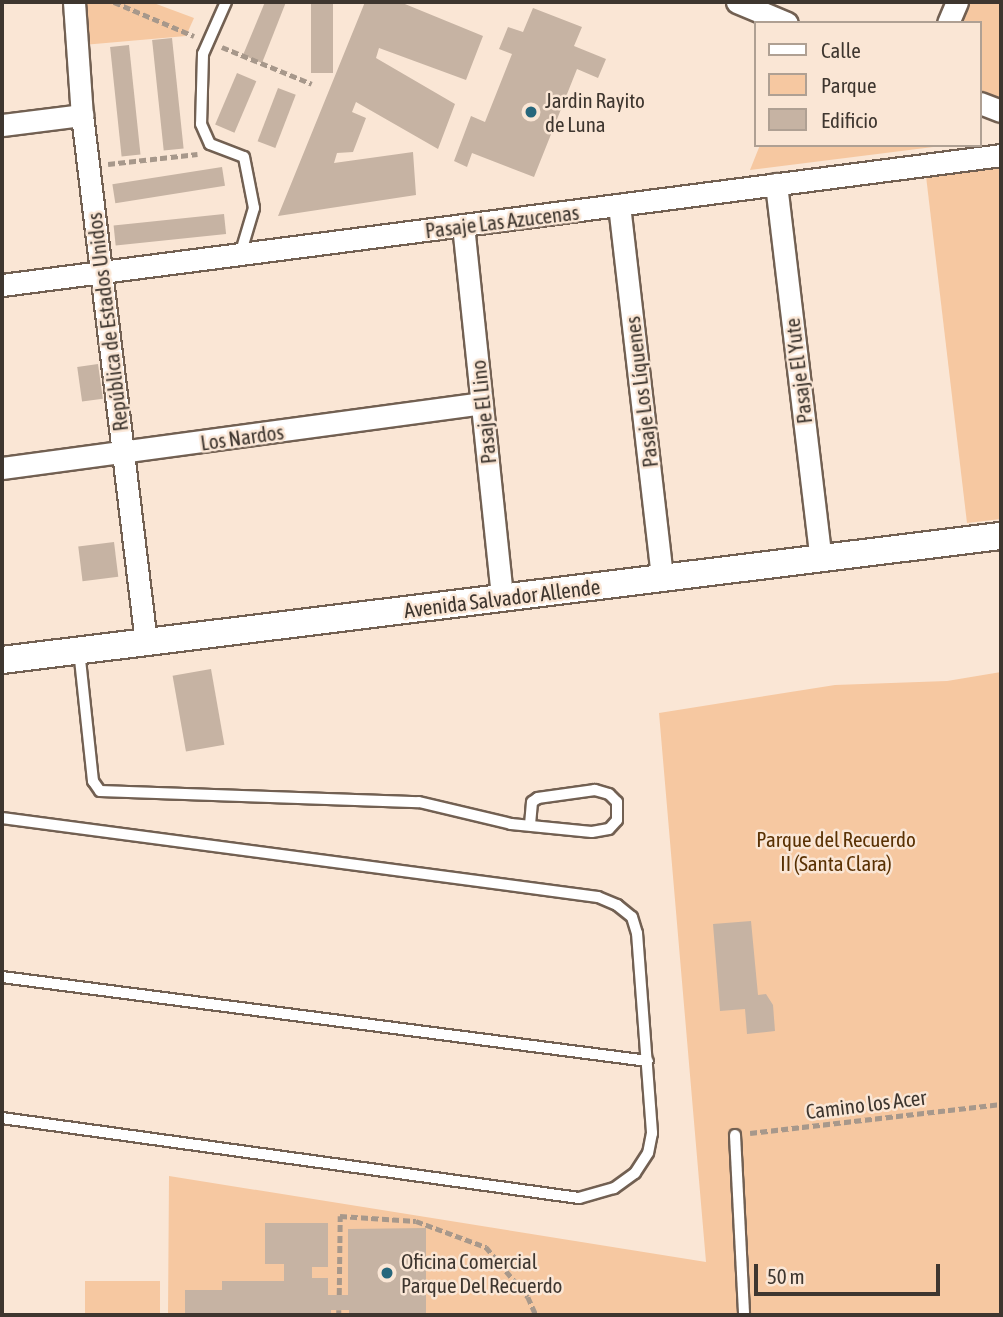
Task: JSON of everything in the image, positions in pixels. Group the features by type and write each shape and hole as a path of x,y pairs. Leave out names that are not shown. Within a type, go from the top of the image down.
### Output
{"street":[{"name":"República de Estados Unidos","path":"74,2 82,115 146,642"},
{"path":"737,2 782,21"},
{"path":"949,21 957,2"},
{"path":"982,104 1001,111"},
{"path":"2,125 82,115"},
{"name":"Pasaje Las Azucenas","path":"2,285 1001,155"},
{"name":"Pasaje El Yute","path":"776,184 821,559"},
{"name":"Pasaje Los Líquenes","path":"619,205 662,578"},
{"name":"Pasaje El Lino","path":"463,225 502,598"},
{"name":"Los Nardos","path":"2,468 123,454 482,403"},
{"name":"Avenida Salvador Allende","path":"2,660 1001,536"}],"lane":[{"path":"226,2 200,70 204,137 244,157 252,189 254,208 240,254"},
{"path":"79,650 93,781 100,791 419,802 460,814 530,825 592,832 609,829 617,820 617,802 609,794 595,790 538,798 532,802 530,825"},
{"path":"2,818 598,897 632,917 637,933 652,1133 648,1153 635,1173 614,1188 579,1198 2,1118"},
{"path":"2,977 648,1061"},
{"path":"735,1135 744,1315"}],"path":[{"path":"97,165 213,152 218,146"},
{"name":"Camino los Acer","path":"735,1135 1001,1104"},
{"path":"340,1295 340,1216 416,1221 486,1247 528,1297 536,1315"}],"green space":[{"path":"82,2 151,2 194,18 186,36 83,45"},
{"path":"965,2 1001,2 1001,103 982,94 982,21 957,21"},
{"path":"759,147 933,147 750,170"},
{"path":"1001,167 1001,519 967,523 926,176"},
{"name":"Parque del Recuerdo II (Santa Clara)","path":"1001,672 1001,1315 168,1315 169,1176 706,1262 659,713 835,685 947,681"},
{"path":"85,1281 160,1281 160,1313 85,1313"}],"building":[{"path":"265,2 286,2 262,63 243,55"},
{"path":"311,2 333,2 333,73 311,73"},
{"path":"365,2 400,2 483,36 466,80 379,48 376,58 455,104 438,149 356,102 352,112 366,118 353,152 337,153 334,163 413,152 416,195 278,216"},
{"path":"533,8 582,27 574,46 606,59 598,78 577,69 534,177 472,153 467,167 454,161 471,116 485,122 512,54 499,49 508,27 523,32"},
{"path":"172,38 184,148 164,150 152,40"},
{"path":"129,45 140,154 122,156 110,47"},
{"path":"237,73 256,81 234,133 215,125"},
{"path":"278,88 296,95 275,148 258,141"},
{"path":"222,167 225,186 115,203 112,184"},
{"path":"224,214 226,234 116,245 114,226"},
{"path":"98,364 103,399 82,402 77,367"},
{"path":"114,542 118,577 83,581 78,546"},
{"path":"211,669 224,745 186,752 173,676"},
{"path":"751,921 758,995 766,994 773,1005 775,1031 747,1034 745,1009 720,1011 713,924"},
{"name":"Oficina Comercial Parque Del Recuerdo","path":"265,1223 328,1223 328,1267 312,1267 312,1278 328,1278 328,1295 348,1295 348,1229 426,1228 426,1315 349,1315 349,1310 331,1310 331,1315 185,1315 185,1290 222,1290 222,1281 284,1281 284,1264 265,1264"}],"place":[{"name":"Jardin Rayito de Luna","path":"531,112"},
{"name":"Oficina Comercial Parque Del Recuerdo","path":"387,1273"}]}
